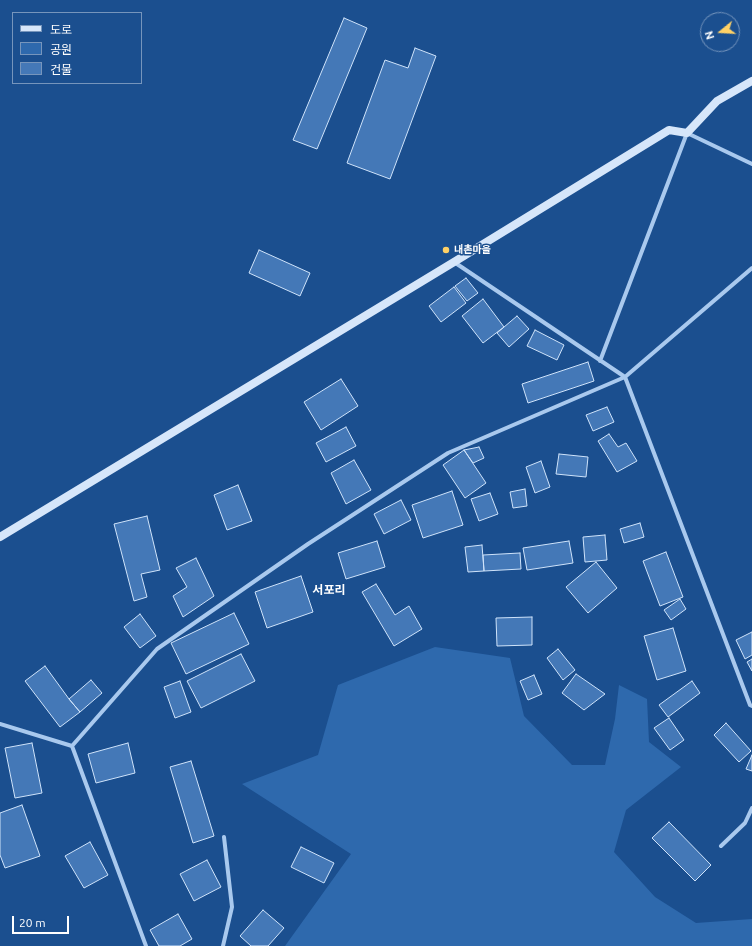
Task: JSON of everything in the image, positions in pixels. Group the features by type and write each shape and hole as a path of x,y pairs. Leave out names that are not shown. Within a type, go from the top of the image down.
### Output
{"street":[{"path":"600,361 687,133 717,101 752,81"},
{"path":"0,538 669,130 687,133 752,164"},
{"path":"454,262 625,378 750,705 752,706"},
{"path":"72,746 157,649 308,544 448,453 625,378 752,268"},
{"path":"0,724 72,746"},
{"path":"72,746 146,946"},
{"path":"721,846 745,823 752,808"},
{"path":"223,946 232,907 224,837"}],"green space":[{"path":"435,647 510,658 524,716 572,765 605,765 615,719 619,685 647,699 649,742 681,767 626,810 614,852 655,897 696,923 752,919 752,946 285,946 351,854 242,784 318,755 338,685"}],"building":[{"path":"344,18 367,28 317,149 293,140"},
{"path":"415,48 436,56 390,179 347,163 385,60 408,68"},
{"path":"259,250 310,273 300,296 249,273"},
{"path":"466,278 478,293 467,301 455,286"},
{"path":"454,287 466,303 441,322 429,306"},
{"path":"483,299 504,327 483,343 462,316"},
{"path":"517,316 529,329 509,347 497,333"},
{"path":"535,330 564,345 557,360 527,346"},
{"path":"588,362 594,381 528,403 522,384"},
{"path":"341,379 358,406 321,430 304,402"},
{"path":"607,407 614,422 593,431 586,415"},
{"path":"346,427 356,446 326,462 316,443"},
{"path":"609,434 618,447 626,443 637,461 617,472 598,441"},
{"path":"479,447 484,458 473,463 464,450"},
{"path":"464,450 486,483 465,498 443,465"},
{"path":"559,454 588,457 586,477 556,474"},
{"path":"354,460 371,490 346,504 331,473"},
{"path":"541,461 550,487 535,493 526,467"},
{"path":"238,485 252,521 227,530 214,495"},
{"path":"525,489 527,506 513,508 510,492"},
{"path":"452,491 463,525 423,538 412,505"},
{"path":"490,493 498,514 479,521 471,499"},
{"path":"401,500 411,520 384,534 374,514"},
{"path":"147,516 160,570 141,574 147,597 134,601 114,524"},
{"path":"640,523 644,537 624,543 620,529"},
{"path":"605,535 607,560 585,562 583,537"},
{"path":"377,541 385,567 346,579 338,553"},
{"path":"569,541 573,563 527,570 523,548"},
{"path":"482,545 484,571 468,572 465,547"},
{"path":"666,552 683,597 660,606 643,561"},
{"path":"520,553 521,569 484,571 483,555"},
{"path":"196,558 214,596 183,617 173,596 187,587 176,568"},
{"path":"596,562 617,588 588,613 566,587"},
{"path":"301,576 313,612 267,628 255,592"},
{"path":"376,584 395,615 409,606 422,629 394,646 362,592"},
{"path":"680,599 686,609 671,620 664,610"},
{"path":"234,613 249,644 186,674 171,643"},
{"path":"140,614 156,636 140,648 124,627"},
{"path":"532,617 532,645 497,646 496,618"},
{"path":"673,628 686,671 657,680 644,636"},
{"path":"752,632 752,655 745,659 736,640"},
{"path":"558,649 575,670 563,680 547,658"},
{"path":"241,654 255,681 201,708 187,681"},
{"path":"752,659 752,671 747,662"},
{"path":"45,666 80,712 60,727 25,681"},
{"path":"576,674 605,694 584,710 562,693"},
{"path":"534,675 542,694 528,700 520,681"},
{"path":"91,680 102,693 80,712 69,699"},
{"path":"180,681 191,712 175,718 164,687"},
{"path":"692,681 700,693 668,717 659,705"},
{"path":"669,718 684,740 670,750 654,728"},
{"path":"726,723 751,751 739,762 714,735"},
{"path":"32,743 42,793 15,798 5,748"},
{"path":"128,743 135,773 96,783 88,754"},
{"path":"752,755 752,771 746,769"},
{"path":"191,761 214,836 193,843 170,767"},
{"path":"22,805 40,856 5,868 0,855 0,813"},
{"path":"669,822 711,865 695,881 652,838"},
{"path":"90,842 108,875 84,888 65,856"},
{"path":"301,847 334,863 324,883 291,867"},
{"path":"207,860 221,887 194,901 180,874"},
{"path":"263,910 284,928 268,946 251,946 240,936"},
{"path":"178,914 192,939 180,946 159,946 150,930"}],"place":[{"name":"내촌마을","path":"446,250"}],"district":[{"name":"서포리","path":"329,590"}]}
